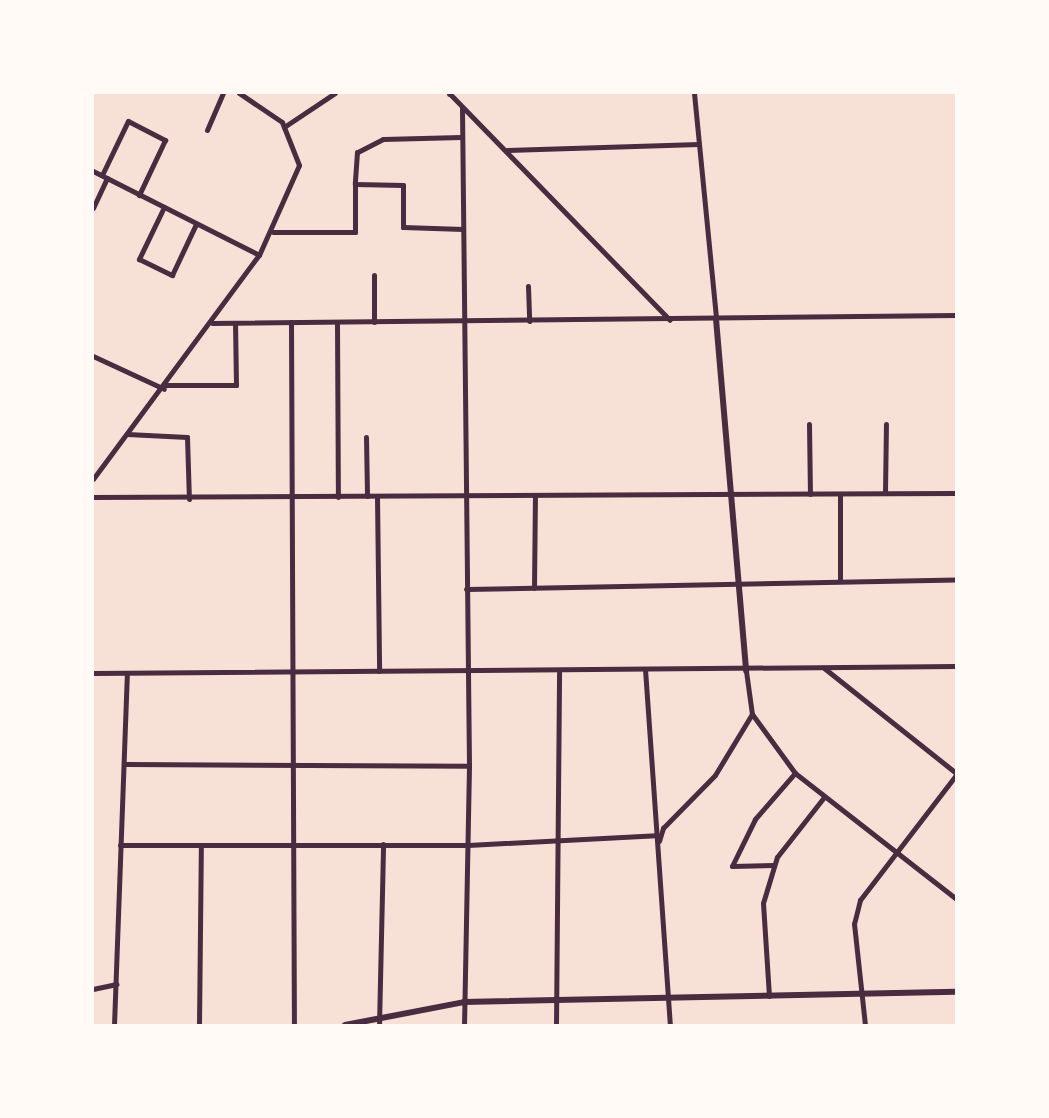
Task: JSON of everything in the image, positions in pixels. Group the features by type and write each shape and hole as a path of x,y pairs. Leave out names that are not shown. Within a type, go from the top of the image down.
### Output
{"street":[{"path":"207,130 223,93"},
{"path":"93,479 165,387 259,255 273,232 299,165 284,127 239,93"},
{"path":"284,127 335,93"},
{"path":"450,93 670,320"},
{"path":"694,93 737,581 752,713 795,773 956,899"},
{"path":"462,108 469,766 464,1025"},
{"path":"93,208 128,121 165,140 139,195"},
{"path":"273,232 355,232 357,152 383,139 461,137"},
{"path":"506,150 699,144"},
{"path":"93,171 259,255"},
{"path":"355,184 403,185 403,228 463,229"},
{"path":"164,207 139,259 172,275 197,224"},
{"path":"374,275 374,322"},
{"path":"528,286 529,321"},
{"path":"212,323 956,315"},
{"path":"93,356 165,387 236,385 235,323"},
{"path":"291,323 288,498 294,1025"},
{"path":"337,323 338,497"},
{"path":"809,424 810,494"},
{"path":"885,493 886,424"},
{"path":"127,434 187,437 189,499"},
{"path":"366,437 367,496"},
{"path":"93,497 189,499 730,492 956,493"},
{"path":"840,494 840,582"},
{"path":"534,588 535,495"},
{"path":"377,496 379,671"},
{"path":"466,589 737,581 956,580"},
{"path":"93,673 559,672 645,669 746,671 956,666"},
{"path":"824,668 956,774 860,900 854,924 865,1025"},
{"path":"645,669 670,1025"},
{"path":"556,1025 559,672"},
{"path":"114,1025 120,845 126,764 127,674"},
{"path":"658,844 663,828 715,775 752,713"},
{"path":"126,764 469,766"},
{"path":"774,865 732,866 755,819 795,773"},
{"path":"769,996 761,936 774,865 824,797"},
{"path":"120,845 468,845 656,835"},
{"path":"379,1022 383,844"},
{"path":"199,1025 201,845"},
{"path":"93,989 116,984"},
{"path":"345,1025 379,1022 464,1002 956,992"}]}
